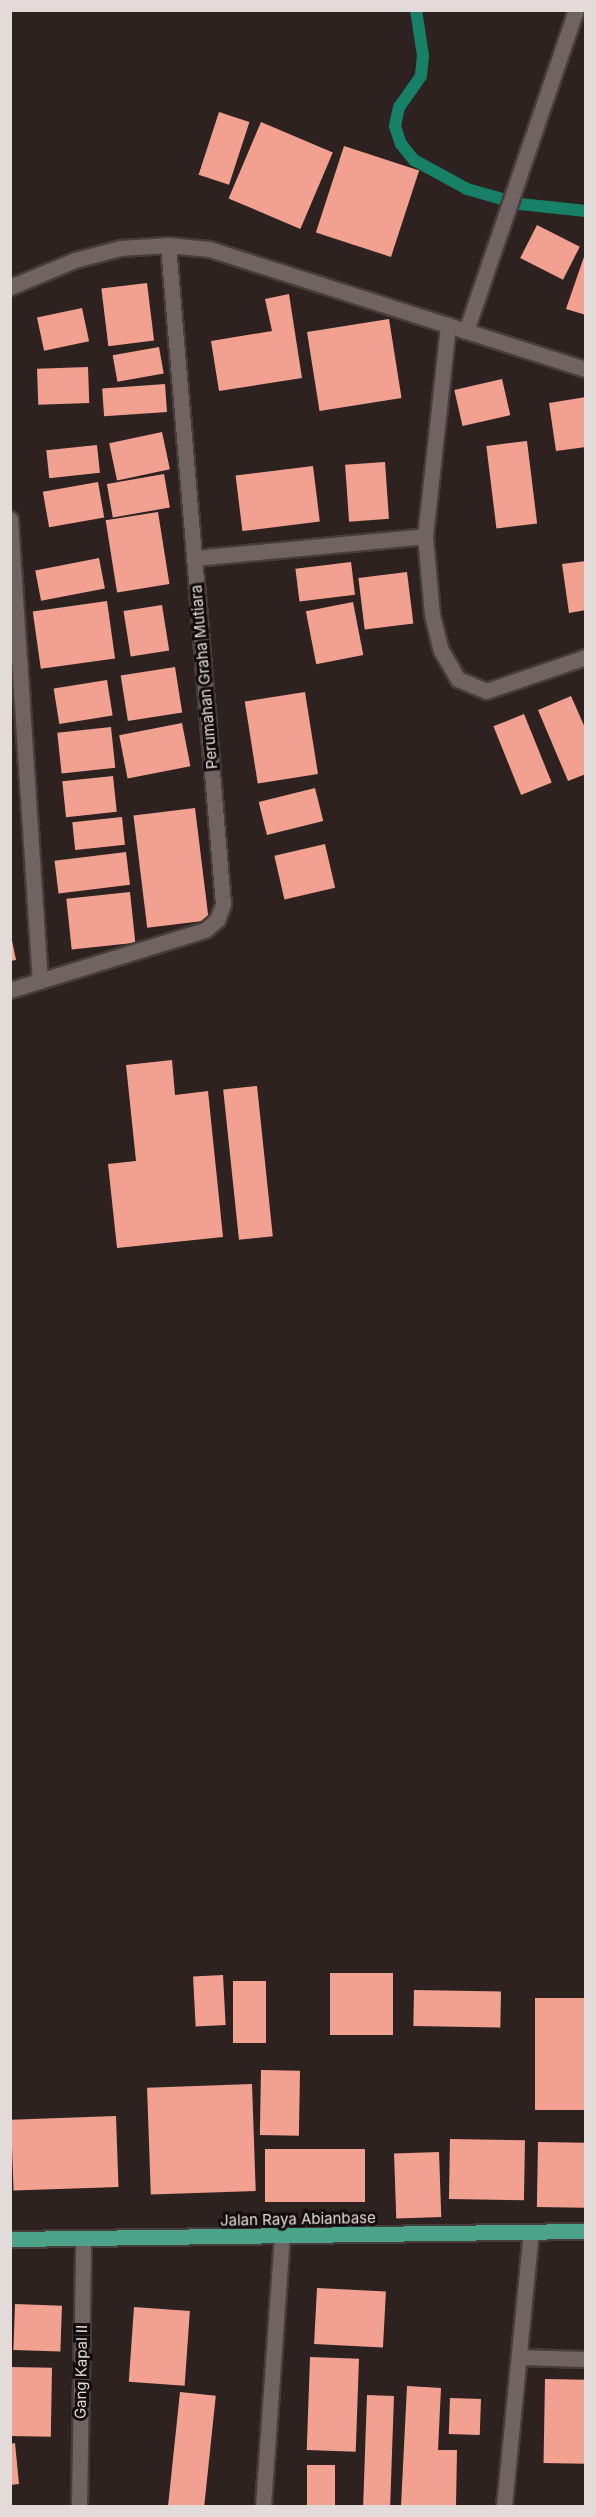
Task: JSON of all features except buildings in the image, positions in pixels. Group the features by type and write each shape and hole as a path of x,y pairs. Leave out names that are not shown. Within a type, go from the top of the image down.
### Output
{"main road":[{"name":"Jalan Raya Abianbase","path":"10,2239 585,2231"}],"street":[{"path":"466,331 576,10"},
{"path":"10,287 75,260 120,248 168,245 209,249 257,261 585,369"},
{"name":"Perumahan Graha Mutiara","path":"10,990 205,930 217,920 223,904 168,245"},
{"path":"448,325 425,536 432,615 441,650 458,679 486,691 585,657"},
{"path":"10,519 40,981"},
{"path":"194,558 425,536"},
{"path":"504,2506 531,2233"},
{"path":"263,2506 282,2237"},
{"name":"Gang Kapal II","path":"79,2506 83,2238"},
{"path":"519,2357 585,2359"}],"waterway":[{"path":"416,10 423,56 421,76 399,107 395,126 401,144 414,160 467,189 520,204 586,211"}]}
